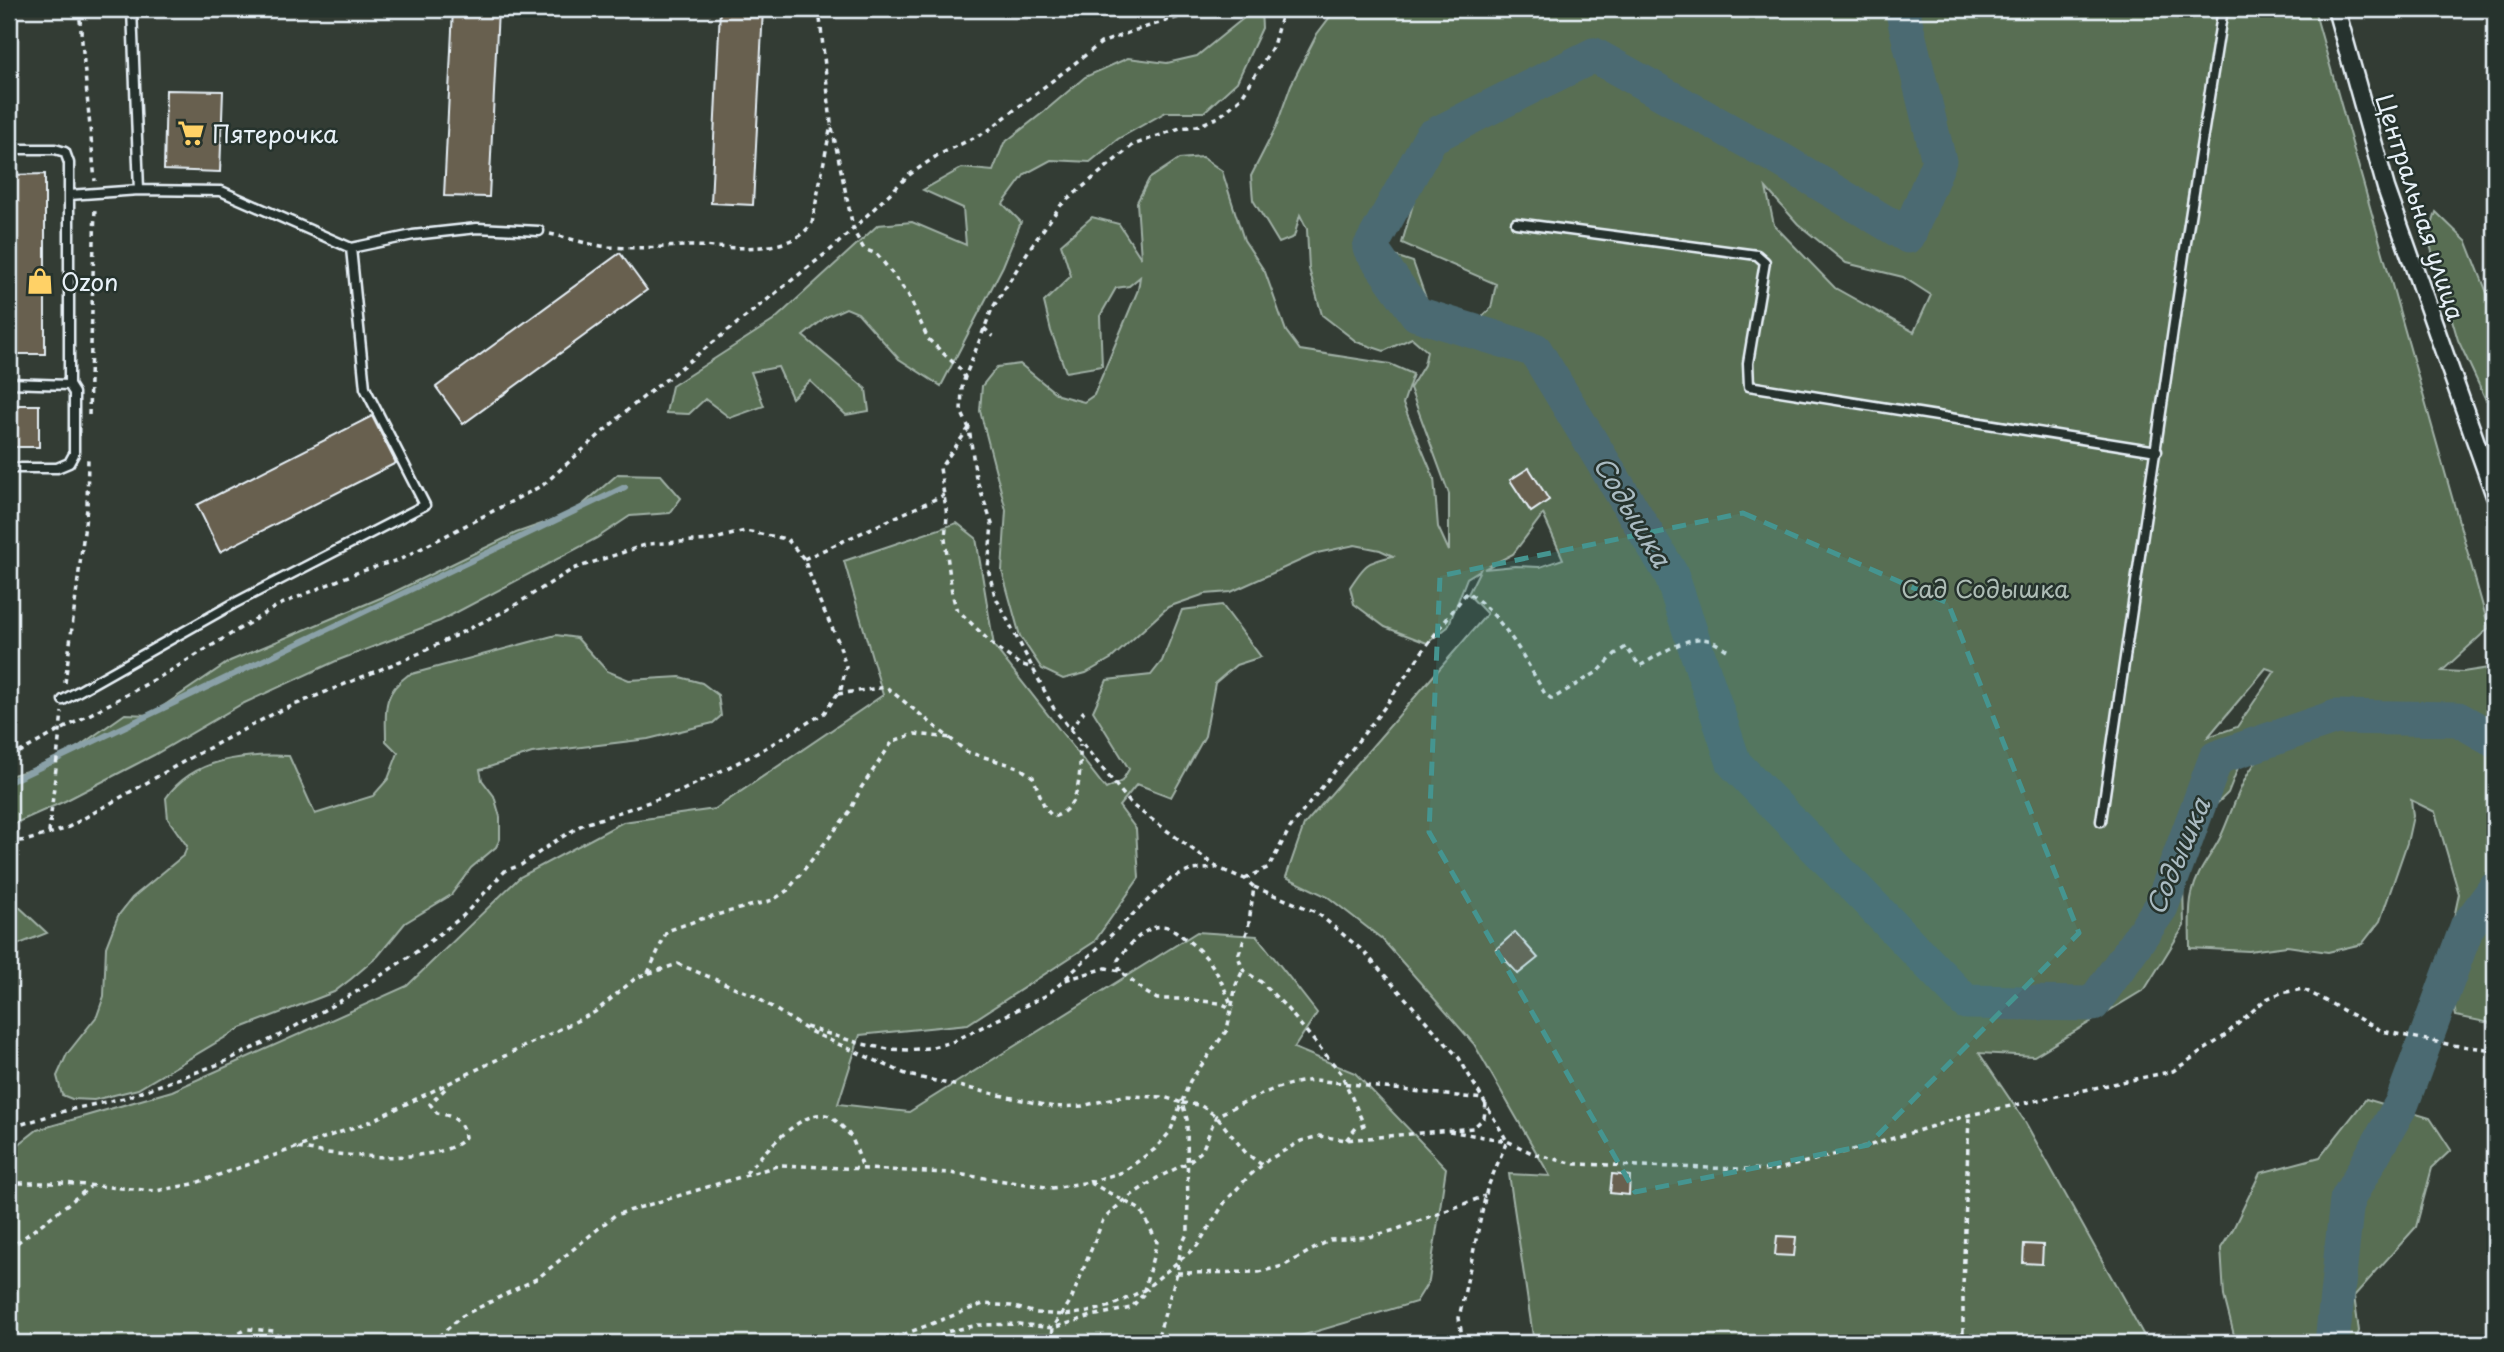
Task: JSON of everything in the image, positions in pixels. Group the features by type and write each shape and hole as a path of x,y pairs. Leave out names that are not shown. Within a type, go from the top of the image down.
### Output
{"street":[{"name":"Центральная улица","path":"2336,9 2386,188 2495,496"}],"lane":[{"path":"132,9 139,190"},
{"path":"2101,821 2223,9"},
{"path":"9,149 55,149 65,152 69,163 69,385 74,393 74,454 69,463 57,468 9,468"},
{"path":"69,195 139,190 220,191 351,248 413,235 477,228 539,231"},
{"path":"1516,223 1757,255 1765,262 1748,363 1749,386 2157,451"},
{"path":"63,700 233,604 425,505 365,388 351,248"},
{"path":"9,383 69,385"}],"path":[{"path":"79,9 95,193 89,421"},
{"path":"819,9 831,123 853,229 864,249 877,254 908,294 928,339 965,377"},
{"path":"9,755 18,753 165,674 277,606 353,574 401,559 543,485 631,407 835,247 909,175 938,155 986,132 1101,43 1206,9"},
{"path":"1283,9 1273,46 1241,98 1219,117 1196,127 1180,128 1133,145 1061,205 992,309 965,377 961,411 969,428 976,478 992,524 988,569 995,596 1054,709 1132,804 1218,868 1245,879 1254,887 1316,912 1363,951 1459,1058 1507,1141"},
{"path":"539,231 608,247 763,247 793,240 804,234 811,223 831,123"},
{"path":"984,328 993,337"},
{"path":"969,428 940,468 947,516 945,539 951,593 956,608 994,646 1019,664 1034,668"},
{"path":"49,834 52,788 87,508 89,448"},
{"path":"804,559 944,495"},
{"path":"9,842 29,840 65,829 275,713 420,653 507,610 573,569 648,544 711,540 745,531 787,539 804,559 839,643 846,667 841,689 824,713 757,753 681,791 582,825 521,864 505,871 463,916 416,953 356,992 280,1035 222,1063 124,1098 68,1110 16,1126 9,1132"},
{"path":"1245,879 1269,867 1290,828 1384,708 1467,592 1483,603 1507,628 1545,694 1552,699 1599,671 1626,647 1640,666 1664,652 1701,639 1713,642 1729,652"},
{"path":"838,694 886,687 967,752 1018,767 1033,777 1045,808 1053,817 1063,812 1081,781 1080,743"},
{"path":"1070,730 1084,711"},
{"path":"648,973 667,931 773,900 788,890 850,811 861,788 893,741 915,734 951,738"},
{"path":"801,1026 862,1044 908,1050 952,1042 1045,996 1169,880 1191,870 1218,868"},
{"path":"1254,887 1248,929 1238,956 1243,970 1261,982 1284,1005 1341,1073 1364,1125 1356,1128 1346,1140"},
{"path":"1120,971 1118,960 1127,948 1146,932 1161,926 1170,928 1210,960 1220,975 1233,1009"},
{"path":"9,1183 156,1191 193,1184 369,1122 595,1012 637,976 678,964 753,995 801,1026 908,1075 1054,1107 1082,1106 1123,1096 1164,1097 1200,1105 1216,1116 1246,1153 1262,1165"},
{"path":"1065,980 1106,968 1120,971 1157,999 1220,1003 1233,1009"},
{"path":"430,1343 462,1316 538,1278 615,1215 780,1165 950,1173 1053,1188 1124,1172 1155,1149 1170,1132 1190,1082 1227,1030 1236,985 1243,970"},
{"path":"1449,1131 1507,1141 1534,1154 1575,1164 1775,1170 1871,1145 1969,1115 2173,1070 2222,1038 2266,999 2303,989 2382,1031 2452,1045 2495,1050"},
{"path":"1051,1343 1053,1328 1071,1300 1103,1220 1123,1200 1187,1163 1202,1151 1216,1116 1267,1090 1315,1080 1483,1099"},
{"path":"297,1148 335,1155 404,1156 436,1153 459,1144 465,1136 459,1121 437,1113 430,1104 450,1084"},
{"path":"1156,1343 1177,1273 1181,1246 1188,1232 1187,1119 1182,1103"},
{"path":"874,1343 983,1304 1011,1306 1036,1313 1061,1314 1088,1312 1111,1306 1144,1290 1197,1246 1225,1202 1262,1165 1301,1141 1319,1136 1346,1140 1473,1128 1484,1118 1486,1104"},
{"path":"745,1175 778,1139 804,1120 820,1115 830,1116 850,1135 864,1170"},
{"path":"1963,1343 1962,1287 1969,1115"},
{"path":"1463,1343 1459,1318 1485,1196 1507,1141"},
{"path":"1089,1182 1141,1210 1157,1242 1144,1290"},
{"path":"9,1249 92,1186"},
{"path":"1177,1273 1259,1272 1283,1266 1330,1240 1369,1237 1395,1230 1485,1196"},
{"path":"932,1343 946,1332 978,1325 1019,1324 1053,1328 1092,1315 1130,1308 1156,1280"},
{"path":"222,1343 247,1329 274,1331 285,1343"}],"highlighted area":[{"path":"1743,513 1948,603 2079,933 1868,1145 1635,1192 1429,832 1440,576"}],"green space":[{"path":"1261,9 1262,28 1237,82 1204,112 1166,112 1118,139 1090,162 1051,160 1025,174 1003,204 1021,222 1003,266 941,386 899,359 858,313 846,308 826,317 803,336 866,389 869,411 846,415 810,381 792,398 778,367 751,372 764,406 730,418 705,399 689,414 666,413 672,386 773,321 878,225 912,222 966,245 963,208 923,190 962,168 993,171 1004,143 1085,77 1128,58 1167,63 1197,56 1245,17"},
{"name":"Сад Содышка","path":"1336,9 2314,9 2489,628 2442,671 2463,672 2495,667 2495,1024 2456,1016 2445,960 2459,894 2435,812 2411,800 2413,816 2407,843 2380,921 2362,944 2328,952 2287,946 2249,951 2190,948 2190,907 2197,878 2221,836 2250,771 2258,759 2280,743 2252,732 2228,793 2203,817 2183,882 2184,926 2145,989 2034,1056 1979,1053 2024,1120 2148,1343 1534,1343 1509,1174 1550,1176 1474,1044 1382,939 1328,897 1286,877 1304,825 1487,614 1468,594 1480,570 1467,578 1448,627 1427,643 1385,627 1354,604 1350,587 1359,573 1371,562 1393,556 1380,550 1355,545 1317,553 1231,592 1205,594 1168,607 1112,658 1086,673 1063,679 1042,669 1020,636 1002,571 1006,510 980,411 982,386 997,367 1020,364 1058,395 1084,402 1094,395 1138,290 1140,277 1129,286 1116,288 1100,316 1102,366 1066,372 1044,302 1071,276 1061,244 1092,217 1119,224 1141,258 1137,202 1149,179 1179,159 1202,157 1222,171 1244,240 1265,272 1286,331 1300,350 1390,364 1413,374 1403,404 1434,478 1438,527 1449,551 1449,494 1410,388 1424,365 1427,351 1412,338 1384,351 1357,342 1322,315 1309,269 1307,229 1300,215 1294,237 1279,243 1253,200 1251,176 1317,34","holes":["1766,188 1798,224 1846,263 1903,277 1931,295 1914,332 1835,288 1774,225","1415,197 1402,243 1496,284 1491,308 1476,323 1428,304 1413,262 1371,248 1396,201","1543,514 1563,559 1540,567 1484,569 1513,554","2266,668 2275,671 2237,727 2208,737"]},
{"path":"2436,212 2467,242 2491,303 2495,320 2495,401 2486,400 2458,340 2428,238"},
{"path":"618,474 661,475 681,498 670,513 630,516 597,538 440,621 336,661 240,705 154,755 65,801 9,826 9,776 55,763 125,714 150,715 230,661 390,594 516,533 573,513"},
{"path":"957,523 976,538 994,646 1106,789 1122,781 1129,769 1093,711 1107,680 1151,675 1162,661 1182,610 1222,605 1261,657 1236,665 1215,683 1205,736 1171,797 1137,784 1119,806 1136,829 1139,878 1094,942 968,1024 860,1035 838,1104 909,1112 1197,932 1257,936 1317,1013 1294,1048 1355,1073 1446,1168 1429,1281 1416,1302 1277,1343 9,1343 9,1152 37,1130 172,1091 407,986 520,877 623,822 715,809 883,695 844,561"},
{"path":"556,635 577,638 607,671 629,680 680,677 702,683 718,695 721,716 713,723 648,739 532,753 480,770 482,780 494,796 500,817 500,839 496,847 471,868 451,895 405,923 378,956 351,979 334,992 241,1028 138,1089 94,1100 72,1099 62,1095 57,1076 67,1054 97,1016 104,996 106,947 118,916 132,898 184,855 187,846 168,819 166,798 177,785 190,774 221,761 255,756 289,756 315,814 373,796 388,779 398,753 386,741 386,721 389,697 399,682 408,675"},
{"path":"15,903 47,933 9,948 9,904"},
{"path":"2366,1099 2430,1118 2451,1150 2432,1168 2416,1227 2354,1296 2359,1331 2355,1343 2233,1343 2234,1335 2224,1296 2221,1248 2260,1173 2320,1157"}],"building":[{"path":"453,9 498,9 489,197 444,196"},
{"path":"720,9 763,9 753,205 711,203"},
{"path":"166,90 223,91 220,172 164,170"},
{"path":"45,174 45,354 9,354 9,175"},
{"path":"620,253 647,290 463,424 436,387"},
{"path":"9,405 39,405 39,447 9,447"},
{"path":"372,416 396,463 220,552 197,505"},
{"path":"1529,468 1549,500 1531,512 1510,480"},
{"path":"1515,932 1538,958 1518,974 1496,949"},
{"path":"1612,1174 1630,1176 1629,1195 1610,1193"},
{"path":"1777,1236 1796,1237 1794,1256 1775,1255"},
{"path":"2024,1244 2043,1245 2042,1264 2023,1263"}],"waterway":[{"name":"Содышка","path":"1902,9 1939,161 1908,236 1783,161 1594,55 1431,137 1370,248 1417,314 1535,350 1671,574 1734,763 1966,1002 2093,1004 2161,907 2216,758 2336,717 2458,719 2495,740"},
{"path":"9,782 625,487"},
{"name":"Содышка","path":"2332,1343 2347,1200 2402,1103 2467,927 2495,889"}],"place":[{"name":"Пятерочка","path":"191,133"},
{"name":"Ozon","path":"40,281"}]}
